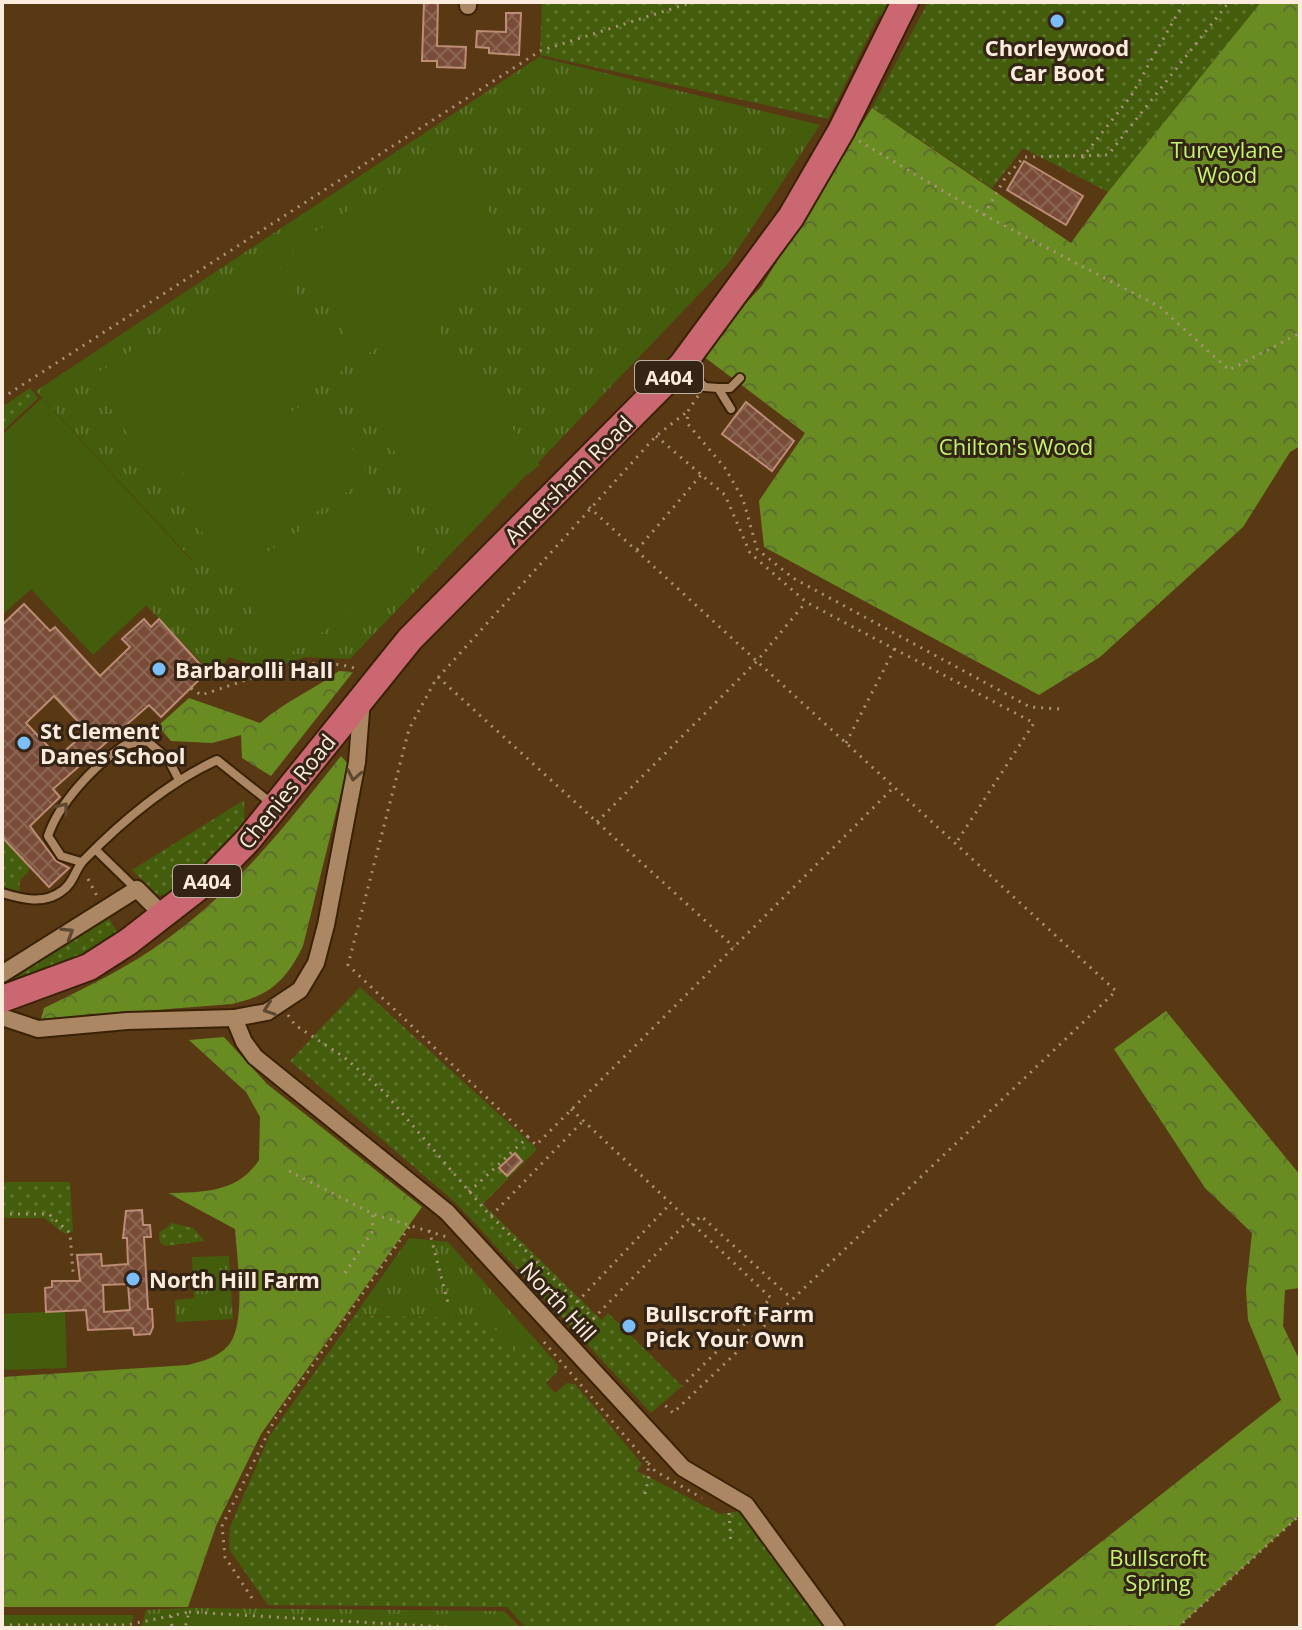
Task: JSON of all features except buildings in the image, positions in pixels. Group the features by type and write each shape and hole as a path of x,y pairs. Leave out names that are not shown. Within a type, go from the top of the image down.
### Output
{"main road":[{"name":"Amersham Road","path":"369,688 410,639 682,365 791,217 841,131 905,2"},
{"name":"Chenies Road","path":"2,999 89,967 213,876 369,688"}],"street":[{"path":"2,1017 38,1029 127,1021 234,1018 267,1012 300,990 316,963 326,925 369,688"},
{"path":"2,974 137,889 163,915"},
{"name":"North Hill","path":"234,1018 244,1042 255,1057 447,1212 683,1468 746,1505 836,1628"}],"lane":[{"path":"682,365 705,387 730,388 740,378"},
{"path":"718,388 731,409"},
{"path":"81,862 61,856 48,836 53,821 89,777 123,745 147,741 168,759 178,778"},
{"path":"2,893 21,899 43,900 62,892 81,862 178,778 217,760 274,806"},
{"path":"96,850 137,889"}],"path":[{"path":"2,398 540,51 693,2"},
{"path":"1082,158 1131,96 1184,2"},
{"path":"984,215 1005,178 1024,157 1108,155 1229,2"},
{"path":"841,131 984,215 1160,307 1229,370 1300,333"},
{"path":"705,387 688,411 656,436 589,507 438,677 409,729 348,965 536,1145 894,787"},
{"path":"688,411 687,423 694,435 725,468 743,499 757,549 793,578 1030,707 1060,709"},
{"path":"656,436 725,495 750,553 806,602 1034,723 956,843"},
{"path":"637,550 701,475"},
{"path":"589,507 1116,991 673,1413 663,1403"},
{"path":"597,822 757,661 806,602"},
{"path":"846,743 895,648"},
{"path":"191,688 201,695 303,665 334,664 356,668 369,688"},
{"path":"438,677 734,947"},
{"path":"88,879 99,900"},
{"path":"281,1005 295,1025 344,1057 384,1092 491,1216 598,1323"},
{"path":"571,1109 771,1298"},
{"path":"491,1216 583,1121"},
{"path":"469,1192 528,1137"},
{"path":"289,1171 373,1214 429,1229 452,1239"},
{"path":"577,1302 670,1204"},
{"path":"2,1214 49,1214 70,1233 73,1272"},
{"path":"345,1273 372,1232 373,1214"},
{"path":"692,1225 701,1216 792,1299"},
{"path":"593,1319 688,1221"},
{"path":"252,1598 225,1557 222,1526 275,1419 410,1226"},
{"path":"429,1229 449,1307"},
{"path":"682,1386 780,1289"},
{"path":"539,1336 667,1481 704,1500"},
{"path":"645,1494 649,1476 646,1457"},
{"path":"717,1506 729,1513 731,1544"},
{"path":"1177,1628 1300,1515"},
{"path":"185,1628 189,1612"},
{"path":"2,1625 127,1625 189,1612 461,1628"},
{"path":"171,1615 172,1628"}],"green space":[{"path":"542,2 896,2 888,19 879,15 828,119 540,55"},
{"path":"928,2 1261,2 1108,192 1023,148 992,188 872,108"},
{"name":"Chilton's Wood","path":"1261,2 1300,2 1300,446 1290,452 1243,527 1100,657 1039,695 764,547 759,501 805,433 699,353 761,287 872,108 1071,243 1108,192"},
{"path":"539,57 820,125 728,264 350,659 305,657 268,670 229,657 214,676 146,605 193,561 36,391"},
{"path":"448,146 518,257 361,358 290,248"},
{"path":"274,259 344,369 161,487 91,377"},
{"path":"433,323 540,465 454,531 347,388"},
{"path":"30,388 38,398 2,432 2,407"},
{"path":"317,395 370,477 226,570 174,488"},
{"path":"42,398 193,562 93,655 31,589 2,615 2,435"},
{"path":"373,483 426,564 283,658 230,576"},
{"path":"339,671 353,672 271,776 242,758 241,735 212,743 171,741 158,726 189,698 260,723"},
{"path":"341,756 348,764 303,946 283,978 266,991 232,1004 41,1019 44,1008 138,959 216,899 260,854"},
{"path":"244,800 240,831 215,860 190,881 167,894 158,895 132,870"},
{"path":"5,840 29,866 29,871 20,881 19,893 2,886 2,843"},
{"path":"108,917 119,935 73,961 2,990 4,981"},
{"path":"360,987 537,1149 483,1204 601,1320 608,1313 682,1386 651,1413 455,1202 290,1061"},
{"name":"Bullscroft Spring","path":"1166,1011 1300,1175 1300,1288 1285,1290 1283,1326 1300,1361 1300,1515 1177,1628 992,1628 1281,1400 1248,1320 1246,1289 1252,1233 1205,1188 1114,1049"},
{"path":"224,1037 267,1084 422,1207 261,1434 216,1526 188,1607 2,1607 2,1377 188,1365 219,1353 234,1336 239,1307 235,1229 168,1193 207,1191 230,1185 241,1179 259,1160 260,1117 246,1092 189,1040"},
{"path":"2,1182 70,1182 73,1232 65,1234 44,1218 2,1218"},
{"path":"172,1223 193,1228 205,1241 165,1246 160,1242 159,1233"},
{"path":"409,1238 448,1242 534,1338 515,1352 485,1318 355,1315"},
{"path":"229,1256 233,1319 176,1322 175,1300 194,1298 192,1257"},
{"path":"65,1311 67,1368 2,1370 2,1314"},
{"path":"355,1315 485,1318 515,1352 534,1338 558,1365 557,1372 546,1383 555,1393 567,1383 575,1384 642,1464 637,1471 720,1514 740,1511 825,1628 526,1628 507,1607 268,1605 229,1549 230,1527 269,1437"},
{"path":"146,1610 504,1611 521,1628 141,1628"},
{"path":"2,1615 134,1615 130,1628 2,1628"}],"place":[{"name":"Chorleywood Car Boot","path":"1057,21"},
{"name":"Barbarolli Hall","path":"159,669"},
{"name":"St Clement Danes School","path":"24,743"},
{"name":"North Hill Farm","path":"133,1279"},
{"name":"Bullscroft Farm Pick Your Own","path":"629,1326"}],"park label":[{"name":"Turveylane Wood","path":"1227,162"}]}
